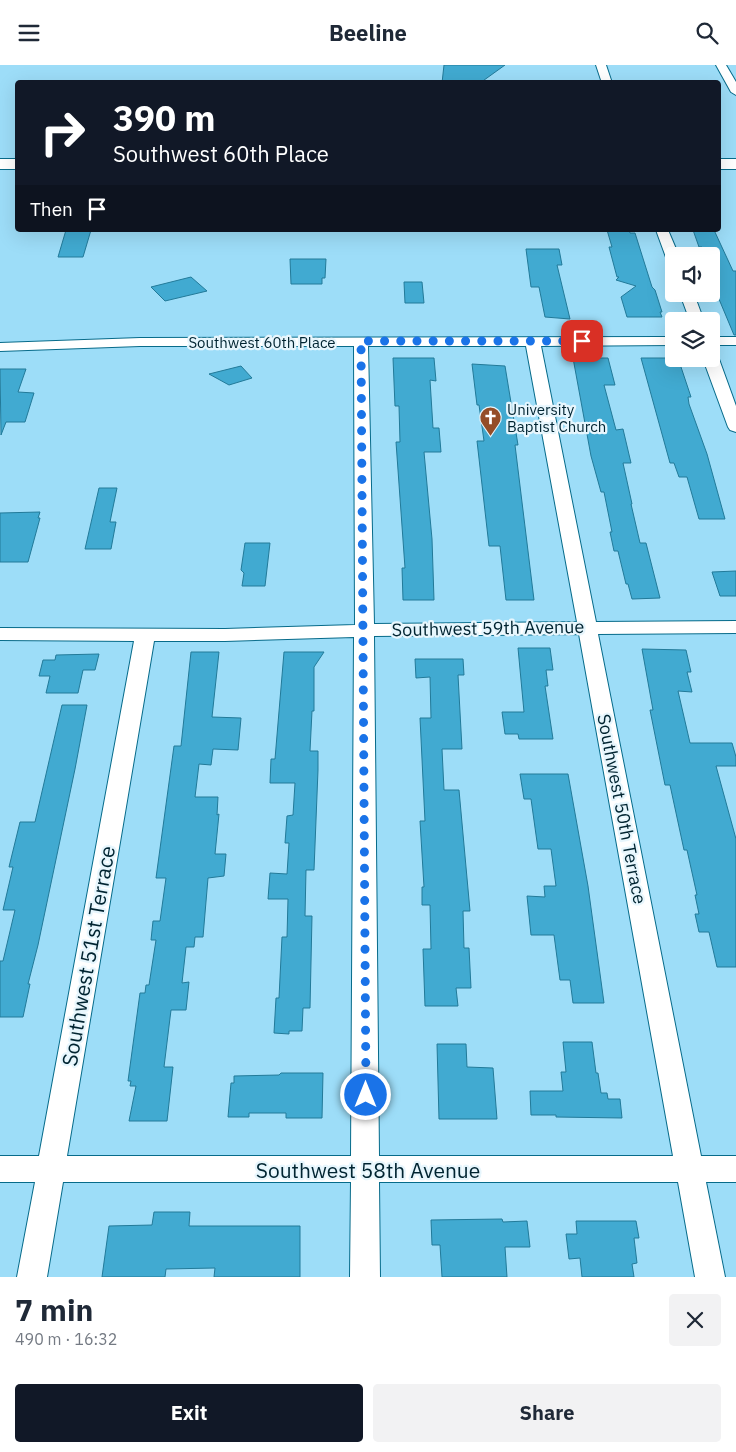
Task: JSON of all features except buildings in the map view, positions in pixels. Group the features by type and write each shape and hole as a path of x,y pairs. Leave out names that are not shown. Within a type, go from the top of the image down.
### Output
{"street":[{"path":"601,65 606,80"},
{"path":"721,65 736,92"},
{"path":"0,163 15,163"},
{"path":"721,164 736,164"},
{"path":"663,232 669,247"},
{"path":"361,341 364,631 365,1277"},
{"name":"Southwest 50th Terrace","path":"533,341 710,1277"},
{"name":"Southwest 60th Place","path":"0,347 140,342 665,341"},
{"path":"720,341 736,341"},
{"path":"714,367 736,427"},
{"name":"Southwest 59th Avenue","path":"0,634 309,634 364,631 588,627 736,627"},
{"name":"Southwest 51st Terrace","path":"32,1277 145,635"},
{"name":"Southwest 58th Avenue","path":"0,1169 736,1169"}],"place":[{"name":"University Baptist Church","path":"491,437"}],"route":[{"path":"366,1095 364,517 361,341 582,341"}]}
